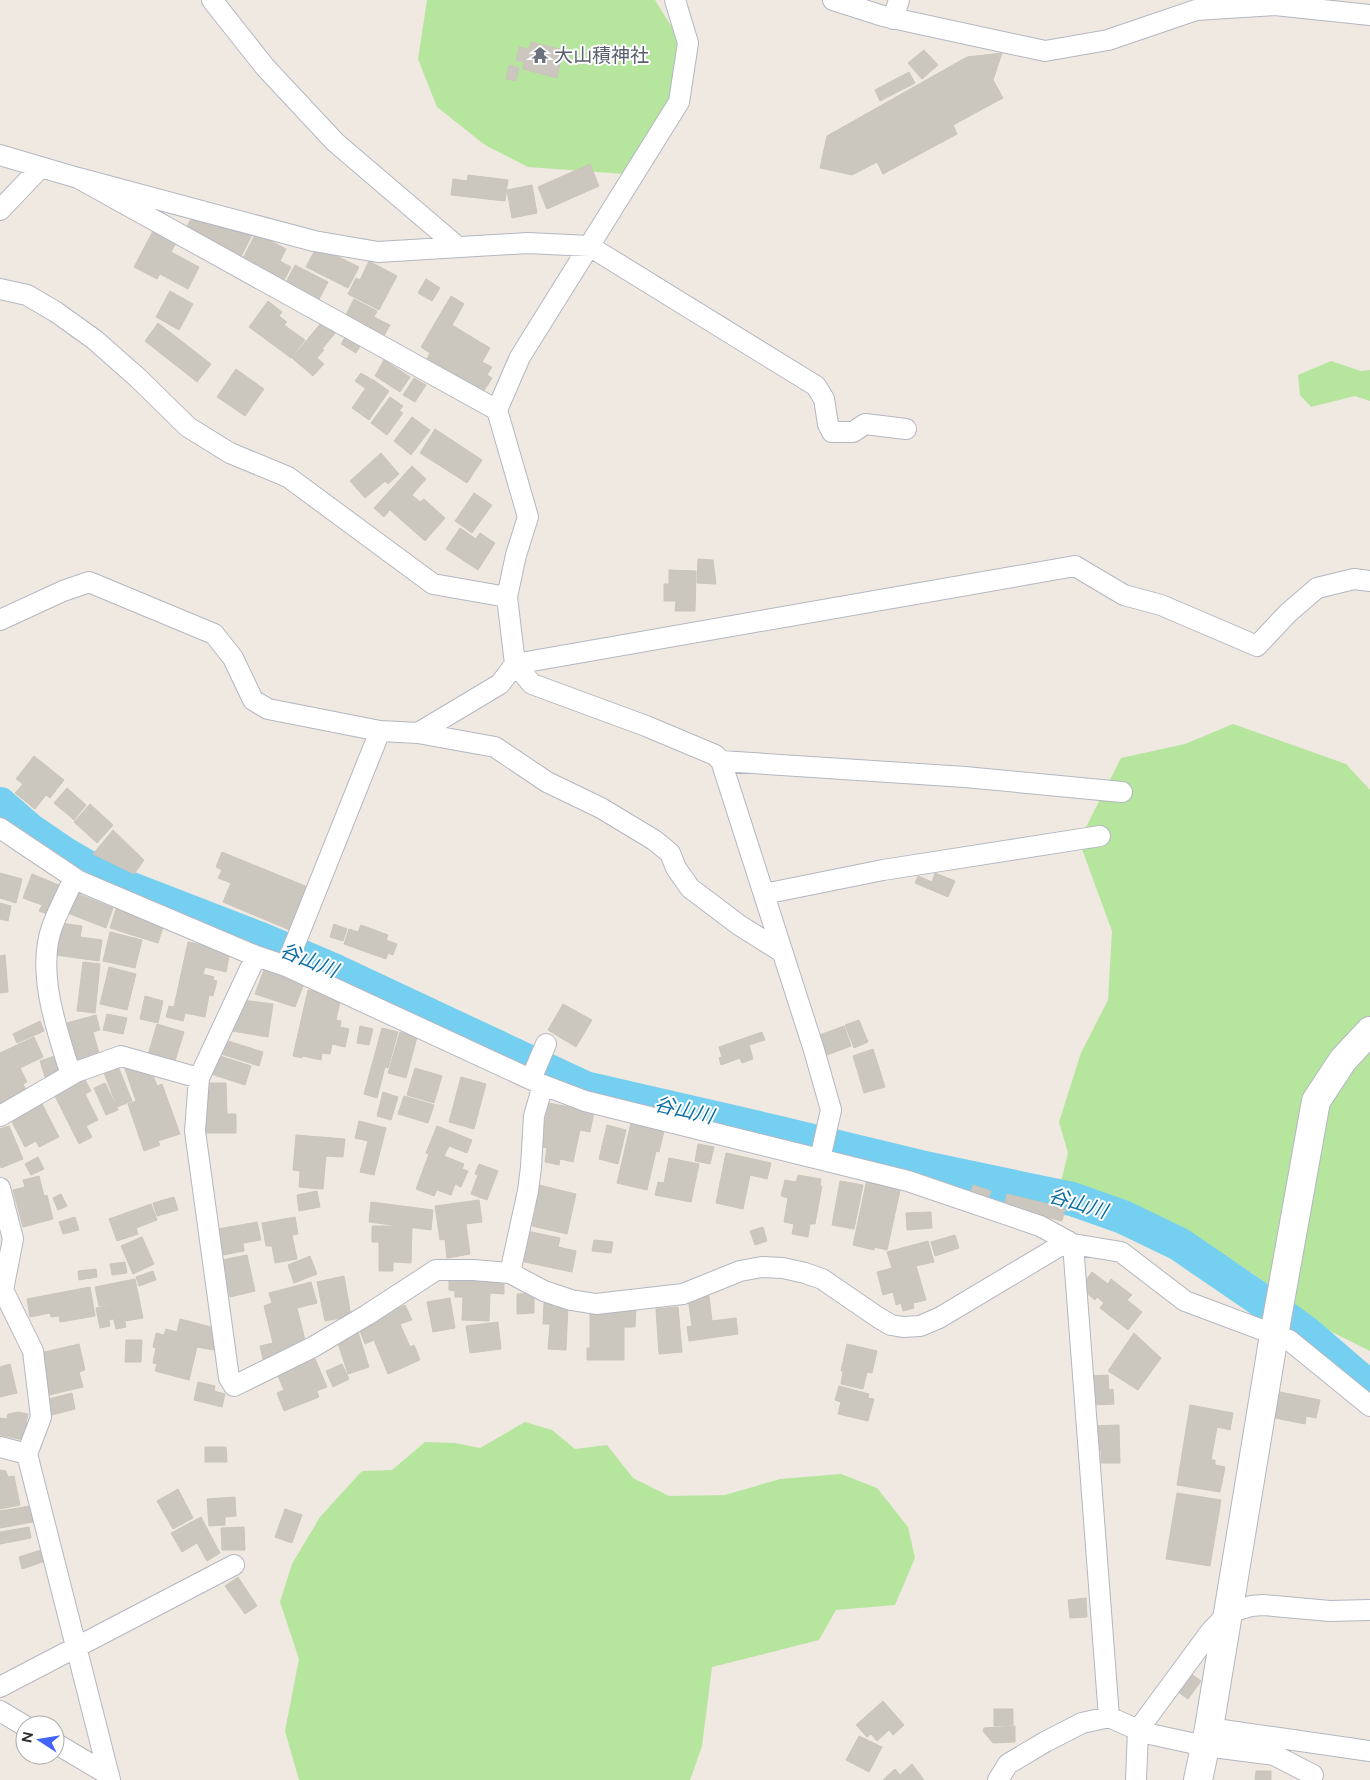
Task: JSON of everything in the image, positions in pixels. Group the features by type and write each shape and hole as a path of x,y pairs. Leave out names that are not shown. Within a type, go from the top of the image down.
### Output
{"street":[{"path":"212,0 265,67 335,142 458,247"},
{"path":"675,0 688,43 679,102 520,357 497,410 528,517 516,555 507,597 515,664 532,684 646,726 715,755 721,761 831,1110 820,1159"},
{"path":"834,0 896,9 1045,51 1108,40 1196,10 1275,5 1370,15"},
{"path":"0,155 78,178 314,241 378,252 528,243 589,246 816,386 824,399 828,424 832,432 853,432 865,424 906,429"},
{"path":"0,210 41,167"},
{"path":"78,178 497,410"},
{"path":"0,289 26,295 56,312 95,340 138,378 188,427 230,453 288,477 433,584 507,597"},
{"path":"418,734 500,684 515,664 1075,566 1124,595 1161,605 1257,646 1288,613 1317,588 1354,579 1370,581"},
{"path":"0,620 63,591 89,582 214,634 233,658 253,700 268,709 380,731 418,734 495,747 547,782 600,808 662,846 670,853 676,868 690,888 739,925 782,952"},
{"path":"286,966 380,731"},
{"path":"721,761 965,777 1122,792"},
{"path":"2,835 74,878 256,956 286,966 537,1082 585,1100 908,1182 1040,1226 1070,1242 1121,1252 1185,1301 1275,1330 1370,1406"},
{"path":"764,894 884,870 1100,836"},
{"path":"70,1075 55,1022 46,968 52,929 74,878"},
{"path":"256,956 199,1078 195,1131 229,1378 234,1386 313,1347 367,1315 436,1270 510,1273 544,1291 571,1300 596,1304 683,1294 740,1271 762,1267 783,1268 822,1279 879,1318 903,1327 920,1326 939,1318 1070,1242"},
{"path":"1198,1780 1207,1737 1275,1330 1316,1101 1343,1060 1370,1031"},
{"path":"510,1273 528,1190 537,1082 546,1044"},
{"path":"0,1116 70,1075 121,1056 199,1078"},
{"path":"0,1188 13,1239 3,1290 32,1351 42,1417 27,1454 110,1778"},
{"path":"1070,1242 1109,1717"},
{"path":"0,1448 27,1454"},
{"path":"0,1687 234,1565"},
{"path":"1136,1780 1138,1730 1211,1631 1228,1613 1263,1605 1330,1611 1370,1610"},
{"path":"0,1711 15,1720"},
{"path":"998,1780 1008,1764 1045,1742 1082,1723 1109,1717 1145,1734 1207,1737 1370,1751"},
{"path":"1207,1737 1274,1755 1313,1775"},
{"path":"65,1749 110,1778"}],"green space":[{"path":"427,0 655,0 681,42 671,101 624,174 528,167 485,145 437,107 418,59"},
{"path":"1331,361 1361,371 1370,370 1370,401 1355,396 1311,407 1300,395 1298,375"},
{"path":"1233,724 1346,764 1370,790 1370,1351 1328,1330 1252,1273 1200,1241 1141,1209 1060,1186 1068,1153 1059,1122 1081,1053 1108,1000 1112,931 1079,841 1121,758 1185,744"},
{"path":"525,1422 552,1430 575,1449 607,1445 633,1478 669,1496 725,1495 780,1479 841,1474 877,1488 908,1527 915,1558 895,1605 836,1610 819,1640 712,1667 702,1746 690,1780 299,1780 285,1731 299,1659 280,1602 292,1564 320,1517 362,1471 392,1470 425,1442 455,1443 480,1448"}],"building":[{"name":"大山積神社","path":"531,42 563,50 557,78 523,69 524,62 516,60 519,47 529,49"},
{"path":"924,50 938,65 922,79 908,63"},
{"path":"1002,53 993,80 1003,98 953,125 957,134 883,174 877,162 852,175 820,168 827,136 967,57"},
{"path":"509,65 519,68 516,81 506,79"},
{"path":"909,72 915,83 880,101 875,90"},
{"path":"590,164 599,186 547,209 538,187"},
{"path":"468,175 508,180 505,201 451,195 453,179 467,181"},
{"path":"532,185 537,213 512,218 507,190"},
{"path":"193,216 208,225 202,235 187,226"},
{"path":"225,221 252,235 238,262 199,239 208,225"},
{"path":"153,231 176,243 171,252 199,267 188,289 160,274 157,279 134,267"},
{"path":"256,233 286,249 280,261 291,267 281,286 240,264"},
{"path":"317,246 359,267 348,288 306,267"},
{"path":"369,261 397,276 379,310 348,294 356,278 360,280"},
{"path":"295,265 328,282 316,305 283,288"},
{"path":"426,279 440,288 432,301 418,293"},
{"path":"170,291 193,304 179,330 156,317"},
{"path":"451,296 464,304 452,325 490,348 482,362 492,367 487,375 492,378 480,397 424,365 430,353 421,347"},
{"path":"354,299 377,311 374,317 390,325 381,341 343,321"},
{"path":"268,301 282,312 279,316 287,322 284,325 305,340 291,358 249,327"},
{"path":"158,323 211,364 197,382 145,341"},
{"path":"321,323 336,332 317,358 324,364 313,376 292,358"},
{"path":"347,334 362,343 356,353 341,344"},
{"path":"384,360 410,377 400,392 375,376"},
{"path":"236,369 264,389 245,416 217,397"},
{"path":"361,373 371,379 365,388 355,381"},
{"path":"414,378 426,385 415,402 403,395"},
{"path":"372,379 389,391 369,420 352,408"},
{"path":"390,397 403,406 399,411 403,413 387,435 371,423"},
{"path":"412,417 430,430 411,455 394,441"},
{"path":"435,429 482,460 467,483 420,453"},
{"path":"381,453 399,474 388,484 385,481 365,498 350,481"},
{"path":"412,466 426,479 412,495 420,502 424,499 445,518 425,541 390,510 384,517 374,508"},
{"path":"474,493 492,505 472,533 455,521"},
{"path":"460,528 476,539 480,533 495,543 478,570 446,549"},
{"path":"698,559 713,560 716,584 697,583"},
{"path":"669,570 696,571 695,611 675,611 676,601 664,601 664,584 669,584"},
{"path":"34,756 64,780 50,798 46,795 35,809 15,793 23,784 16,779"},
{"path":"67,788 86,805 74,820 54,803"},
{"path":"90,804 113,825 97,843 74,822"},
{"path":"113,830 144,860 134,874 93,854"},
{"path":"222,852 310,888 292,931 223,902 231,883 218,878 222,870 216,867"},
{"path":"0,873 22,879 16,903 0,898"},
{"path":"935,873 955,881 948,897 915,883 918,876 932,882"},
{"path":"32,874 66,888 54,917 39,911 42,905 23,898"},
{"path":"73,892 113,908 106,928 65,912"},
{"path":"0,903 11,906 8,921 0,919"},
{"path":"116,909 164,924 158,943 110,928"},
{"path":"60,923 82,926 80,937 102,940 99,961 56,955"},
{"path":"334,924 347,929 343,941 330,937"},
{"path":"361,925 388,935 386,940 397,944 393,955 388,953 386,959 344,944 349,929 358,932"},
{"path":"110,932 142,940 135,968 103,961"},
{"path":"188,942 230,951 226,972 205,967 203,974 214,977 213,980 217,981 213,996 209,995 205,1017 185,1013 183,1021 166,1017 169,1006 174,1007"},
{"path":"5,955 8,992 0,993 0,956"},
{"path":"83,962 100,964 95,1013 77,1011"},
{"path":"109,967 136,974 127,1010 100,1004"},
{"path":"265,967 305,981 295,1007 255,994"},
{"path":"308,990 341,997 336,1020 341,1021 340,1027 349,1029 345,1047 332,1044 330,1054 322,1053 321,1060 293,1056"},
{"path":"145,996 163,1001 158,1023 140,1019"},
{"path":"242,1000 273,1004 268,1037 232,1031"},
{"path":"563,1004 592,1020 576,1047 548,1030"},
{"path":"107,1014 127,1018 123,1034 103,1030"},
{"path":"96,1015 100,1030 93,1032 100,1057 73,1064 63,1024"},
{"path":"859,1020 868,1042 854,1048 845,1025"},
{"path":"40,1021 44,1031 17,1043 13,1034"},
{"path":"157,1024 184,1032 174,1064 148,1055"},
{"path":"360,1026 373,1029 369,1045 357,1043"},
{"path":"844,1026 851,1046 827,1055 823,1044 817,1046 814,1037"},
{"path":"382,1028 398,1032 388,1068 385,1067 377,1098 364,1094"},
{"path":"400,1032 417,1037 406,1078 388,1073"},
{"path":"762,1032 765,1040 749,1045 753,1059 742,1063 740,1058 721,1065 719,1058 722,1057 719,1047"},
{"path":"34,1037 43,1057 20,1068 27,1082 23,1084 29,1096 0,1105 0,1053"},
{"path":"222,1039 263,1052 259,1066 218,1053"},
{"path":"873,1049 885,1087 864,1093 853,1056"},
{"path":"61,1054 67,1072 46,1080 40,1061"},
{"path":"214,1054 251,1066 245,1085 208,1073"},
{"path":"116,1061 132,1101 117,1107 102,1067"},
{"path":"137,1061 141,1073 151,1070 157,1086 162,1084 180,1134 158,1141 160,1145 144,1151 128,1104 136,1101 124,1066"},
{"path":"415,1068 442,1076 434,1103 407,1095"},
{"path":"82,1074 91,1091 85,1094 98,1120 86,1126 92,1137 79,1144 52,1090"},
{"path":"461,1077 486,1084 474,1129 449,1122"},
{"path":"105,1083 118,1110 106,1115 94,1088"},
{"path":"201,1083 226,1083 227,1114 236,1114 236,1133 202,1133"},
{"path":"383,1092 398,1097 391,1120 377,1116"},
{"path":"404,1096 434,1105 428,1123 398,1114"},
{"path":"40,1100 59,1137 39,1147 36,1141 25,1147 9,1116"},
{"path":"549,1103 594,1112 590,1132 580,1130 573,1162 560,1159 559,1165 545,1162 547,1148 542,1147 545,1131 543,1130"},
{"path":"359,1121 386,1128 374,1175 360,1172 368,1141 355,1138"},
{"path":"631,1123 664,1131 659,1152 656,1151 647,1190 617,1183"},
{"path":"607,1125 626,1130 618,1164 599,1159"},
{"path":"9,1126 23,1159 1,1168 0,1129"},
{"path":"437,1126 472,1140 467,1153 449,1146 444,1156 464,1164 462,1169 468,1171 461,1187 455,1184 451,1195 437,1190 434,1196 416,1189 429,1154 426,1153"},
{"path":"296,1135 345,1139 343,1157 326,1156 323,1189 299,1187 300,1171 293,1170"},
{"path":"698,1144 714,1147 710,1164 695,1161"},
{"path":"726,1153 771,1163 767,1179 750,1175 743,1209 716,1203"},
{"path":"38,1157 44,1169 31,1175 25,1164"},
{"path":"669,1158 699,1164 691,1202 655,1195 658,1182 664,1183"},
{"path":"479,1164 498,1171 487,1200 471,1194 478,1175 475,1174"},
{"path":"798,1175 821,1179 820,1186 822,1186 815,1224 810,1224 808,1237 792,1234 794,1224 784,1222 788,1198 781,1196 785,1180 796,1182"},
{"path":"39,1176 44,1196 47,1195 53,1219 23,1227 13,1190 25,1187 23,1180"},
{"path":"867,1179 901,1186 887,1250 874,1247 874,1250 853,1245"},
{"path":"840,1181 863,1185 854,1229 832,1225"},
{"path":"539,1185 576,1194 567,1234 532,1226 536,1209 533,1209"},
{"path":"973,1185 991,1191 988,1200 970,1194"},
{"path":"317,1191 320,1207 299,1211 297,1195"},
{"path":"61,1194 67,1206 58,1210 53,1198"},
{"path":"1007,1194 1065,1208 1062,1221 1004,1206"},
{"path":"174,1197 178,1210 157,1216 153,1203"},
{"path":"479,1200 482,1222 466,1224 470,1254 447,1258 445,1239 440,1240 435,1206"},
{"path":"371,1202 433,1210 431,1230 369,1222"},
{"path":"151,1204 157,1220 136,1228 138,1234 117,1241 109,1219"},
{"path":"931,1212 932,1228 907,1230 906,1213"},
{"path":"75,1217 79,1230 63,1234 59,1222"},
{"path":"295,1217 298,1234 292,1235 297,1259 275,1263 272,1246 266,1246 262,1223"},
{"path":"257,1222 261,1240 243,1243 244,1251 223,1255 218,1229"},
{"path":"372,1226 412,1226 411,1263 393,1262 393,1271 379,1271 379,1242 372,1242"},
{"path":"763,1227 767,1241 755,1245 750,1231"},
{"path":"527,1231 560,1238 558,1247 576,1251 572,1272 520,1261"},
{"path":"955,1235 959,1248 935,1256 931,1242"},
{"path":"142,1237 154,1264 133,1274 121,1246"},
{"path":"594,1240 613,1242 611,1253 592,1251"},
{"path":"928,1241 934,1262 916,1266 926,1300 913,1303 914,1308 903,1311 901,1303 896,1305 893,1292 883,1295 877,1272 892,1268 887,1252"},
{"path":"247,1255 255,1291 230,1297 222,1260"},
{"path":"310,1256 317,1274 294,1283 288,1265"},
{"path":"125,1262 127,1273 112,1275 110,1264"},
{"path":"96,1269 97,1277 79,1280 78,1271"},
{"path":"153,1271 156,1280 139,1286 136,1277"},
{"path":"1092,1272 1108,1284 1111,1279 1132,1295 1127,1300 1142,1312 1128,1330 1100,1308 1104,1303 1097,1297 1095,1300 1080,1288"},
{"path":"449,1275 504,1276 504,1294 490,1293 489,1321 462,1320 463,1297 455,1297 455,1291 449,1290"},
{"path":"344,1276 351,1316 325,1321 317,1282"},
{"path":"135,1279 143,1318 125,1321 126,1327 116,1329 110,1304 99,1306 95,1287"},
{"path":"311,1282 317,1303 297,1308 307,1348 263,1359 260,1346 273,1343 264,1306 272,1303 269,1293"},
{"path":"90,1287 95,1316 60,1322 59,1316 51,1317 50,1313 30,1317 27,1299"},
{"path":"534,1293 534,1313 517,1314 517,1294"},
{"path":"709,1296 712,1321 736,1318 738,1334 689,1341 687,1327 692,1326 688,1298"},
{"path":"450,1298 455,1328 433,1332 427,1302"},
{"path":"544,1303 568,1305 566,1350 548,1349 550,1324 543,1324"},
{"path":"110,1305 113,1319 109,1320 110,1326 100,1328 96,1308"},
{"path":"405,1305 412,1320 400,1324 410,1347 414,1345 420,1360 388,1374 374,1340 365,1344 358,1326"},
{"path":"636,1307 635,1327 624,1327 624,1360 587,1360 587,1348 590,1348 590,1308"},
{"path":"678,1307 682,1352 659,1354 656,1309"},
{"path":"180,1319 219,1329 214,1350 197,1347 189,1380 155,1371 157,1364 153,1363 156,1348 153,1347 156,1333 164,1335 166,1329 177,1332"},
{"path":"498,1322 501,1349 470,1353 466,1326"},
{"path":"357,1329 369,1367 348,1374 336,1337"},
{"path":"1134,1333 1161,1358 1138,1390 1108,1371"},
{"path":"126,1340 142,1340 141,1362 125,1362"},
{"path":"79,1344 85,1370 79,1372 83,1387 49,1395 45,1374 36,1354"},
{"path":"847,1344 877,1351 872,1373 867,1372 863,1389 841,1384 843,1371 841,1371"},
{"path":"313,1354 327,1387 317,1391 319,1397 284,1411 277,1393 284,1390 275,1369"},
{"path":"10,1364 17,1393 0,1397 0,1367"},
{"path":"342,1364 349,1379 333,1387 326,1371"},
{"path":"1108,1375 1109,1390 1113,1389 1114,1404 1093,1405 1091,1376"},
{"path":"198,1382 215,1386 214,1391 225,1394 222,1407 194,1400"},
{"path":"839,1386 869,1394 868,1398 874,1399 868,1421 838,1414 841,1402 835,1400"},
{"path":"1280,1392 1320,1400 1316,1418 1306,1416 1305,1424 1275,1418"},
{"path":"72,1393 75,1409 48,1416 45,1400"},
{"path":"1190,1405 1233,1413 1230,1430 1217,1427 1211,1460 1215,1460 1215,1465 1225,1467 1220,1492 1177,1485"},
{"path":"18,1412 28,1414 26,1423 32,1425 28,1441 0,1435 0,1418 7,1419 8,1414"},
{"path":"1119,1425 1120,1463 1101,1463 1101,1450 1095,1450 1092,1426"},
{"path":"205,1447 226,1447 227,1462 205,1462"},
{"path":"0,1470 6,1471 8,1477 14,1476 20,1505 0,1509"},
{"path":"178,1489 193,1518 173,1529 157,1501"},
{"path":"1177,1493 1221,1500 1210,1566 1166,1559"},
{"path":"235,1497 236,1516 225,1517 225,1525 209,1526 207,1499"},
{"path":"30,1506 33,1522 0,1528 0,1511"},
{"path":"285,1509 302,1515 292,1543 275,1537"},
{"path":"201,1517 220,1553 207,1561 197,1543 182,1552 171,1533"},
{"path":"29,1527 31,1538 0,1544 0,1532"},
{"path":"244,1527 245,1550 222,1550 221,1528"},
{"path":"47,1548 51,1559 22,1569 19,1557"},
{"path":"238,1577 257,1606 245,1614 225,1586"},
{"path":"1086,1598 1087,1617 1070,1618 1068,1600"},
{"path":"1190,1673 1201,1681 1188,1699 1177,1691"},
{"path":"883,1701 904,1725 893,1735 889,1730 877,1741 871,1734 867,1737 856,1725"},
{"path":"994,1709 1013,1709 1013,1725 994,1726"},
{"path":"1015,1726 1015,1742 993,1743 983,1731 984,1728"},
{"path":"859,1736 882,1747 869,1772 846,1760"},
{"path":"912,1764 924,1780 883,1780 895,1769 900,1775"},
{"path":"1256,1771 1271,1771 1271,1780 1255,1780"}],"waterway":[{"name":"谷山川","path":"0,804 30,830 65,854 111,881 258,938 333,970 585,1088 929,1169 1072,1199 1123,1217 1179,1244 1255,1296 1305,1332 1370,1388"}],"place":[{"name":"大山積神社","path":"540,55"}]}
